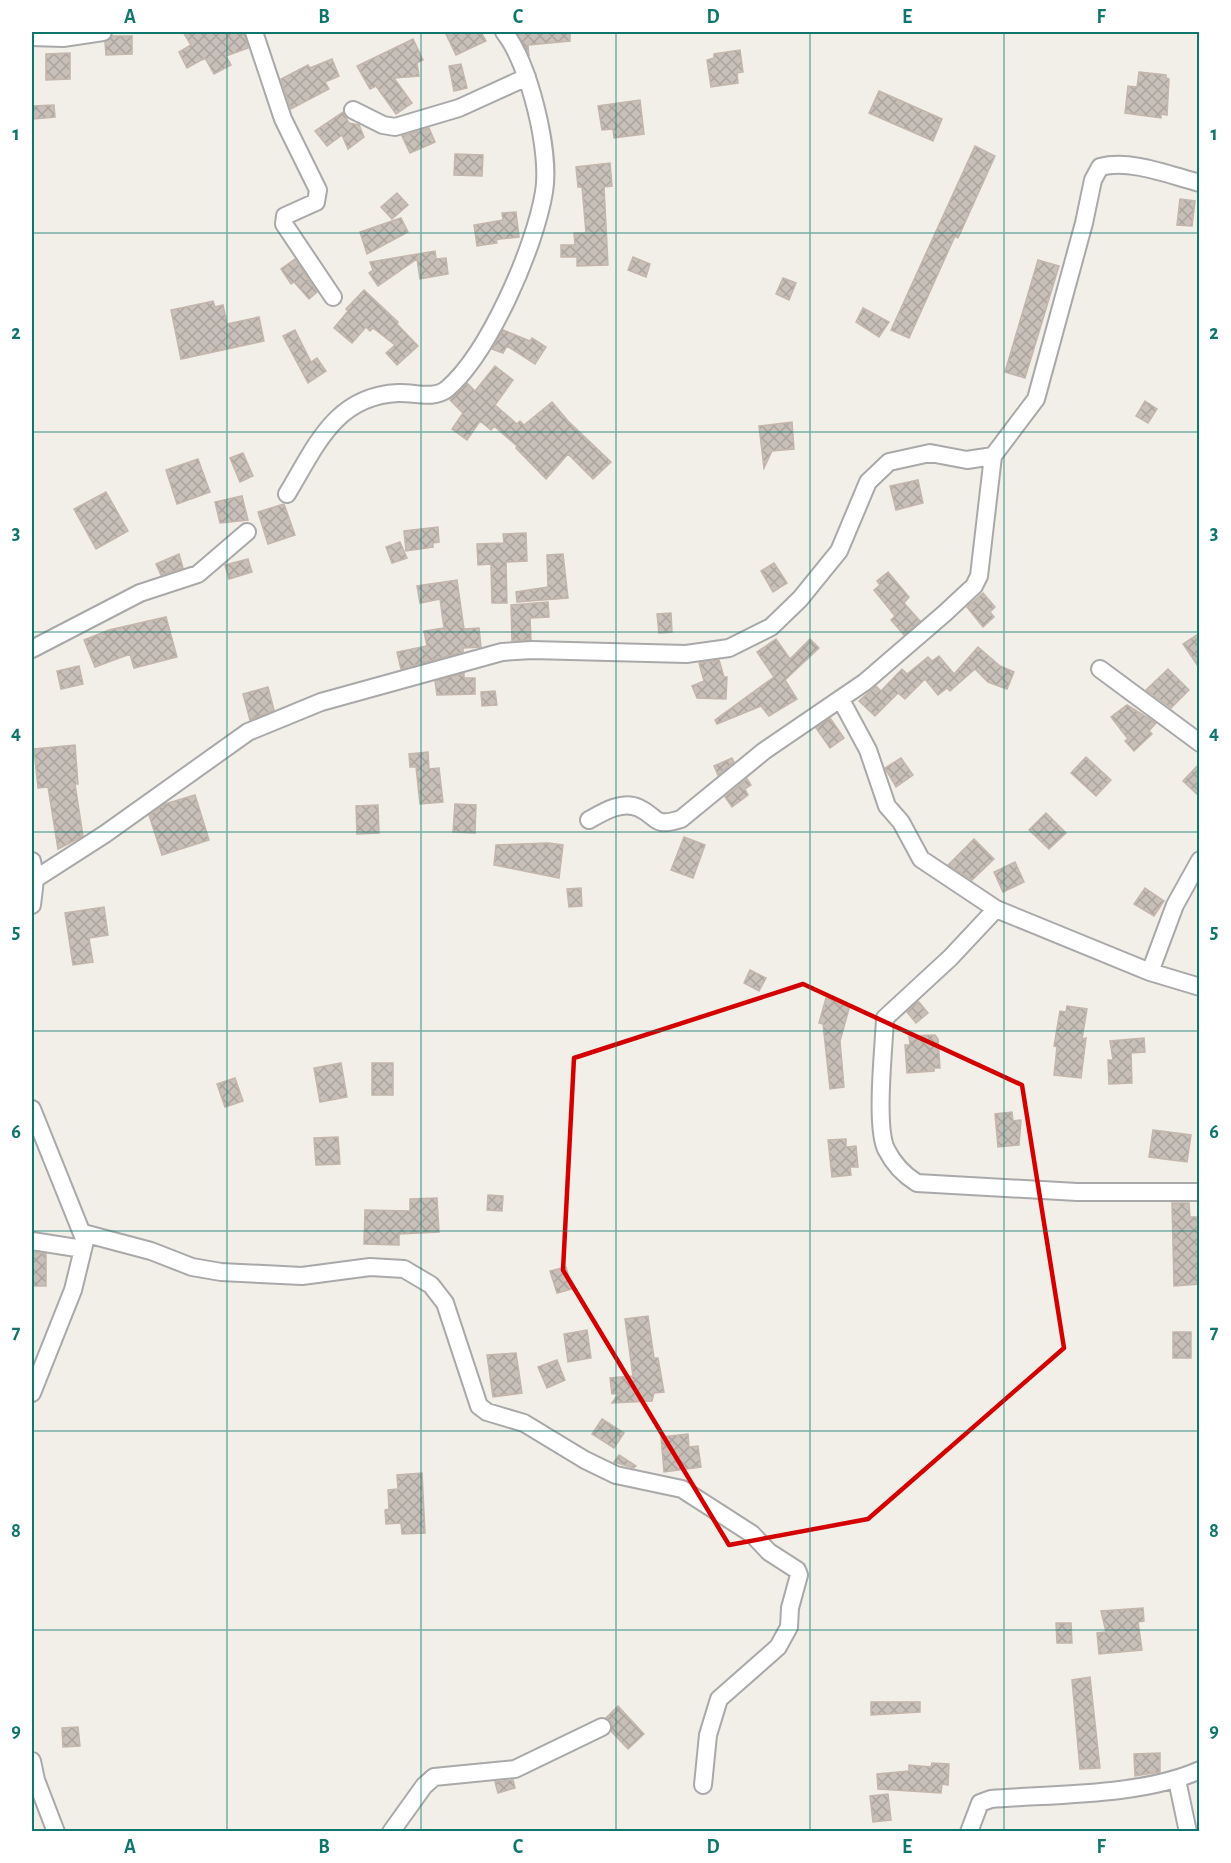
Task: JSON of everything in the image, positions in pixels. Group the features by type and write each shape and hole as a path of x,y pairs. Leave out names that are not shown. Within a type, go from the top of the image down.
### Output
{"street":[{"path":"32,37 63,38 103,32"},
{"path":"255,32 283,119 318,190 316,202 285,216 284,224 333,297"},
{"path":"287,494 330,424 349,407 368,398 396,393 434,394 445,390 470,365 501,309 532,240 545,190 546,155 527,77 504,32"},
{"path":"353,110 383,125 395,127 459,108 527,77"},
{"path":"589,820 614,807 638,807 652,820 667,824 681,819 764,751 841,700 974,586 981,571 993,456 1036,399 1084,223 1093,180 1100,167 1112,164 1137,168 1200,183"},
{"path":"34,879 105,834 248,732 321,702 502,652 532,650 686,654 729,648 750,639 771,627 800,599 827,566 839,550 868,483 889,462 930,453 967,460 993,456"},
{"path":"32,650 140,593 198,574 248,532"},
{"path":"1100,669 1200,743"},
{"path":"841,700 868,750 887,806 901,822 921,860 996,909 1150,972 1200,987"},
{"path":"1150,972 1175,905 1200,860"},
{"path":"32,861 34,879 32,905"},
{"path":"996,909 950,958 885,1018 882,1130 886,1148 905,1175 917,1183 1077,1192 1200,1192"},
{"path":"32,1109 83,1241 73,1290 32,1393"},
{"path":"32,1241 83,1241 151,1251 192,1267 221,1272 302,1276 370,1267 404,1269 431,1285 445,1303 479,1406 487,1412 524,1423 585,1460 616,1475 682,1489 752,1534 769,1551 797,1570 799,1575 790,1608 789,1627 778,1647 719,1699 708,1735 703,1785"},
{"path":"391,1832 424,1786 434,1778 515,1768 602,1727"},
{"path":"32,1761 36,1780 56,1832"},
{"path":"969,1832 975,1811 980,1803 991,1799 1105,1790 1177,1780 1200,1770"},
{"path":"1177,1780 1188,1832"}],"highlighted area":[{"path":"803,984 1022,1085 1064,1348 868,1519 729,1545 563,1270 574,1058"}],"building":[{"path":"183,32 244,32 248,48 226,56 231,65 214,74 205,58 187,68 179,52 191,45"},
{"path":"445,32 481,32 486,41 456,55"},
{"path":"516,32 570,32 570,41 528,45 529,56"},
{"path":"112,36 132,36 132,54 106,55 105,42"},
{"path":"413,39 423,60 417,63 419,76 394,78 412,103 396,114 376,86 370,89 357,66"},
{"path":"740,50 743,72 737,73 738,83 711,87 707,60 714,58 714,54"},
{"path":"70,53 70,79 46,80 46,54"},
{"path":"332,59 339,76 325,82 329,89 291,109 281,79 308,65 310,68"},
{"path":"461,64 467,88 454,91 449,66"},
{"path":"1139,72 1166,75 1169,79 1167,115 1161,114 1161,118 1125,113 1128,86 1137,87"},
{"path":"879,91 942,119 933,141 869,113"},
{"path":"640,100 644,134 614,138 613,129 602,130 598,106"},
{"path":"54,105 55,117 34,119 33,106"},
{"path":"343,112 349,123 359,125 364,137 348,149 342,135 327,146 315,131"},
{"path":"429,128 435,142 410,153 402,136"},
{"path":"975,146 995,156 958,238 955,236 909,338 891,330"},
{"path":"455,154 483,155 482,176 454,175"},
{"path":"610,163 612,186 604,187 608,265 577,266 577,257 561,257 561,245 575,245 574,233 586,233 582,187 578,187 576,167"},
{"path":"397,193 408,205 392,219 381,207"},
{"path":"1180,199 1195,201 1192,226 1177,225"},
{"path":"516,212 519,237 500,239 496,240 497,243 477,246 474,225 503,220 502,213"},
{"path":"401,218 408,232 367,254 360,232"},
{"path":"435,251 436,259 446,258 448,274 420,279 417,259 378,286 369,273 373,270 370,262"},
{"path":"633,257 650,264 646,277 628,270"},
{"path":"295,259 317,292 309,299 294,282 291,284 281,269"},
{"path":"1038,260 1059,266 1025,378 1005,372"},
{"path":"783,278 796,283 789,300 776,294"},
{"path":"364,290 398,322 397,324 418,346 397,365 386,353 395,345 373,328 370,331 366,327 352,343 334,328 348,311 346,309"},
{"path":"213,301 215,307 223,305 227,324 259,317 264,341 181,359 171,310"},
{"path":"863,308 889,322 879,337 856,322"},
{"path":"295,330 311,362 317,358 326,371 308,383 283,336"},
{"path":"503,330 530,341 532,338 546,347 535,364 507,346 503,353 492,349"},
{"path":"495,366 513,380 495,405 517,424 520,421 524,425 552,402 568,421 611,462 593,479 568,454 546,479 516,448 517,446 494,426 491,430 480,421 467,440 452,429 463,413 450,400 467,383 475,391"},
{"path":"1145,401 1157,409 1148,423 1136,416"},
{"path":"792,422 794,449 772,451 764,468 759,426"},
{"path":"243,453 253,476 240,482 230,458"},
{"path":"198,459 210,492 177,504 166,470"},
{"path":"918,480 923,503 896,510 890,486"},
{"path":"106,492 128,531 96,549 74,509"},
{"path":"242,496 248,520 220,523 215,502"},
{"path":"284,504 295,535 268,544 258,512"},
{"path":"438,527 439,542 433,543 433,547 406,551 404,531"},
{"path":"526,533 527,561 506,562 507,603 492,603 491,564 478,565 477,544 504,543 503,534"},
{"path":"400,542 407,558 392,563 386,547"},
{"path":"179,554 183,568 161,575 156,564"},
{"path":"563,554 568,598 517,602 516,592 548,587 547,555"},
{"path":"248,559 252,572 229,579 225,565"},
{"path":"774,563 787,583 773,592 761,571"},
{"path":"888,572 909,597 904,603 920,621 904,635 891,620 895,616 874,590 880,585 877,581"},
{"path":"457,580 464,629 479,628 481,647 463,648 463,652 401,669 397,652 427,646 424,631 444,628 440,599 420,603 417,586"},
{"path":"983,593 995,607 990,612 994,617 983,627 967,607"},
{"path":"548,602 549,617 530,618 531,640 512,641 511,605"},
{"path":"671,613 672,632 659,633 657,614"},
{"path":"166,617 177,657 134,668 130,654 95,667 84,640 109,630"},
{"path":"1200,633 1200,669 1183,644"},
{"path":"776,639 790,659 810,639 819,648 785,680 797,699 769,716 761,706 717,724 715,720 774,677 757,652"},
{"path":"978,647 1000,666 1014,672 1007,689 988,682 975,669 950,691 947,688 938,695 925,679 905,699 898,693 875,716 859,701 876,686 881,691 902,669 907,674 928,657 932,661 939,656 954,674"},
{"path":"719,660 724,677 727,677 726,699 697,698 692,686 704,681 699,663"},
{"path":"79,666 83,684 61,689 57,671"},
{"path":"1168,669 1189,690 1171,708 1146,690"},
{"path":"464,673 464,678 475,678 475,694 437,695 435,681"},
{"path":"268,687 274,710 250,720 243,694"},
{"path":"495,691 497,705 482,706 481,692"},
{"path":"1127,705 1156,723 1149,731 1152,734 1134,751 1125,741 1128,739 1111,717"},
{"path":"830,718 844,738 830,748 816,728"},
{"path":"75,745 78,784 75,784 83,836 58,849 48,787 38,788 34,749"},
{"path":"428,752 429,769 439,768 443,802 420,804 416,767 410,767 409,754"},
{"path":"1086,757 1111,780 1096,796 1071,773"},
{"path":"732,758 734,762 718,775 714,766"},
{"path":"901,758 913,775 896,787 885,768"},
{"path":"1200,763 1200,797 1183,781"},
{"path":"747,779 751,785 745,789 748,795 732,807 725,797"},
{"path":"195,795 209,840 162,855 149,815 165,804"},
{"path":"455,804 476,805 475,833 453,832"},
{"path":"378,805 379,833 357,834 356,806"},
{"path":"1046,813 1066,833 1049,849 1029,830"},
{"path":"684,837 705,845 693,878 671,870"},
{"path":"974,839 994,859 972,880 948,865"},
{"path":"548,843 563,845 559,878 494,865 496,845"},
{"path":"1015,862 1024,882 1003,892 994,872"},
{"path":"581,888 582,906 569,907 567,889"},
{"path":"1145,888 1164,901 1154,916 1134,904"},
{"path":"104,907 108,935 89,938 93,962 73,965 65,913"},
{"path":"750,970 766,978 759,991 744,983"},
{"path":"826,998 850,1005 840,1041 844,1087 830,1089 823,1024 819,1023"},
{"path":"918,1001 928,1013 916,1023 907,1012"},
{"path":"1067,1006 1087,1009 1082,1039 1086,1038 1081,1078 1054,1075 1057,1047 1054,1046 1060,1011 1066,1012"},
{"path":"935,1035 938,1039 940,1068 934,1068 934,1071 907,1073 905,1045 910,1045 909,1036"},
{"path":"1144,1038 1145,1052 1131,1053 1132,1083 1109,1084 1108,1060 1113,1060 1110,1041"},
{"path":"341,1063 347,1097 320,1102 314,1068"},
{"path":"372,1063 393,1063 393,1095 372,1095"},
{"path":"235,1078 243,1101 225,1107 217,1084"},
{"path":"1012,1112 1013,1121 1021,1120 1019,1145 998,1147 995,1114"},
{"path":"1153,1130 1191,1135 1187,1162 1149,1157"},
{"path":"338,1137 340,1164 316,1165 314,1138"},
{"path":"846,1139 846,1147 856,1146 858,1167 850,1167 851,1175 832,1177 828,1140"},
{"path":"488,1195 503,1196 502,1211 487,1210"},
{"path":"437,1198 439,1232 399,1234 399,1245 364,1244 365,1210 410,1211 410,1199"},
{"path":"1172,1203 1189,1203 1190,1217 1197,1217 1200,1284 1174,1286"},
{"path":"32,1252 46,1254 46,1286 32,1286"},
{"path":"566,1267 572,1289 557,1293 550,1271"},
{"path":"648,1316 654,1358 658,1358 664,1392 654,1393 652,1401 612,1403 619,1393 612,1394 610,1378 633,1376 625,1319"},
{"path":"587,1330 591,1358 568,1362 564,1334"},
{"path":"1173,1332 1191,1332 1191,1358 1173,1358"},
{"path":"516,1353 522,1393 493,1397 487,1355"},
{"path":"557,1360 565,1380 547,1388 538,1367"},
{"path":"602,1419 624,1433 614,1448 592,1434"},
{"path":"688,1434 689,1447 698,1446 701,1467 664,1472 661,1437"},
{"path":"619,1455 636,1466 634,1468 614,1462"},
{"path":"422,1473 425,1533 402,1534 401,1523 386,1524 385,1510 389,1509 388,1490 398,1489 397,1475"},
{"path":"1143,1608 1144,1621 1138,1622 1142,1650 1099,1654 1097,1633 1106,1632 1101,1611"},
{"path":"1056,1623 1071,1623 1072,1643 1057,1643"},
{"path":"1090,1677 1100,1768 1080,1769 1072,1680"},
{"path":"871,1702 920,1702 920,1712 871,1715"},
{"path":"618,1706 644,1734 628,1749 611,1731 612,1723 606,1718"},
{"path":"78,1727 80,1746 63,1747 62,1728"},
{"path":"1160,1753 1160,1772 1135,1776 1134,1754"},
{"path":"932,1763 949,1764 948,1785 942,1784 941,1793 878,1789 877,1774 909,1771 909,1765 931,1767"},
{"path":"513,1780 515,1788 498,1793 495,1782"},
{"path":"888,1794 891,1820 873,1822 870,1796"}]}
